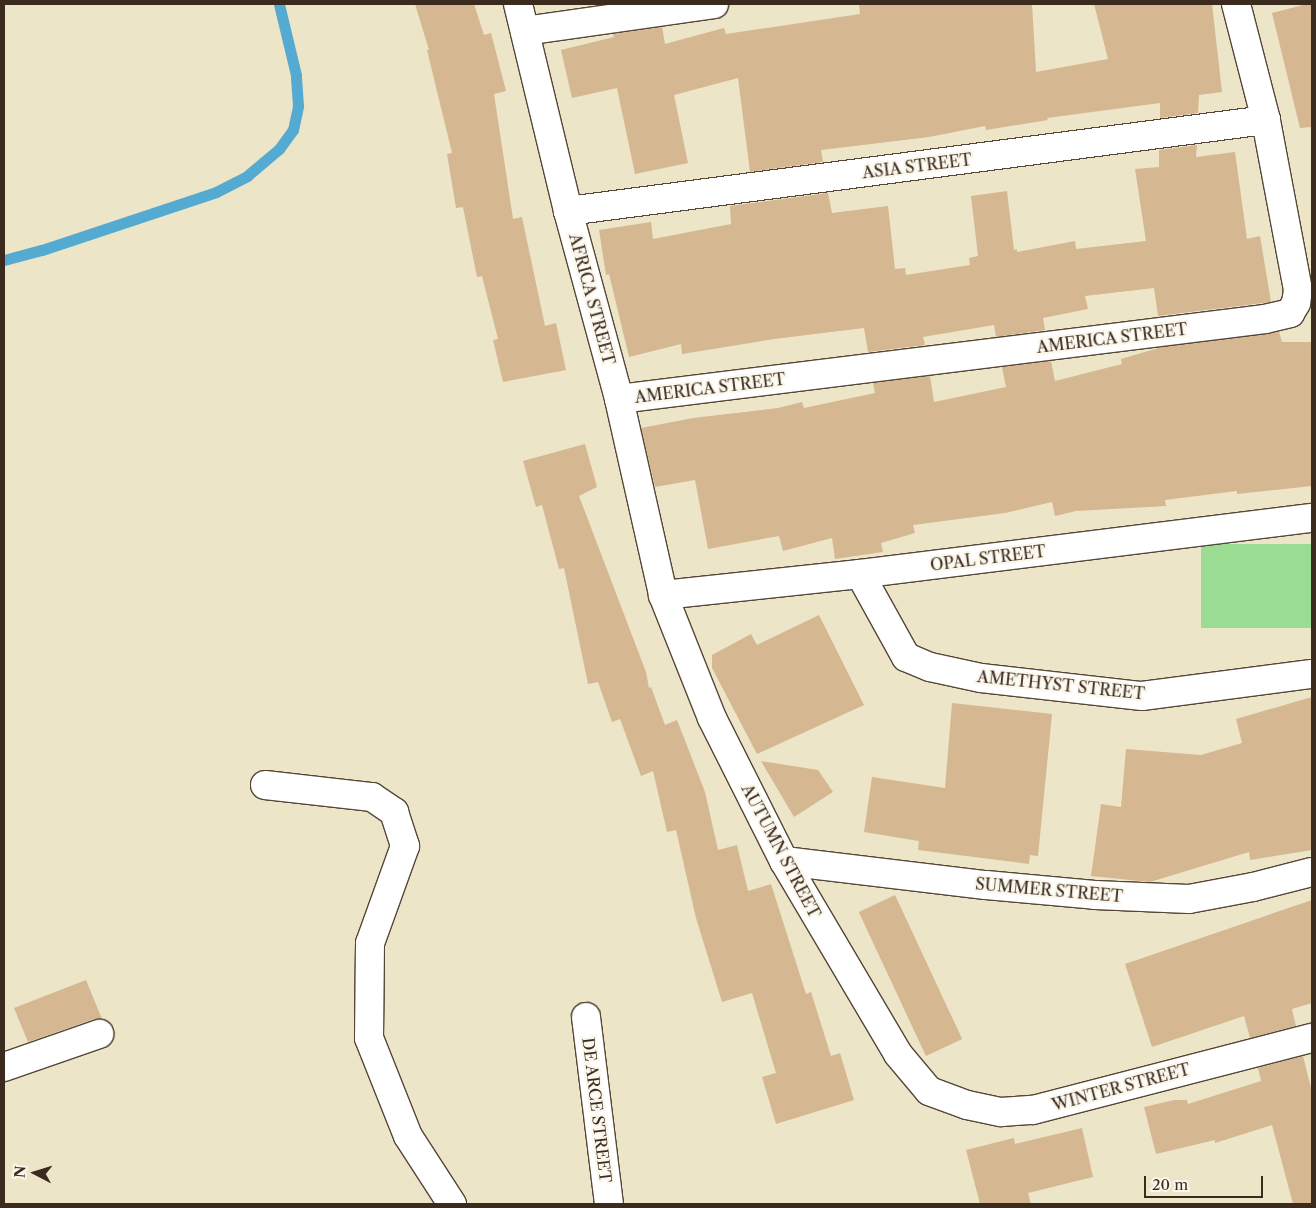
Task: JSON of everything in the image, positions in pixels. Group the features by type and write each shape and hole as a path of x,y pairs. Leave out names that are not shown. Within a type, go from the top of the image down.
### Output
{"street":[{"name":"AFRICA STREET","path":"518,4 568,211 619,399 663,595"},
{"path":"525,31 714,4"},
{"name":"AMERICA STREET","path":"619,399 1265,319 1290,312 1296,302 1298,290 1266,120 1236,4"},
{"name":"ASIA STREET","path":"568,211 1266,120"},
{"name":"OPAL STREET","path":"663,595 860,574 1312,518"},
{"name":"AMETHYST STREET","path":"860,574 906,657 930,667 981,678 1142,696 1312,674"},
{"name":"AUTUMN STREET","path":"663,595 712,718 784,861 898,1054 929,1091"},
{"path":"265,785 372,797 394,812 405,846 370,943 369,1038 408,1136 452,1204"},
{"name":"SUMMER STREET","path":"784,861 1066,893 1189,899 1253,887 1312,872"},
{"name":"DE ARCE STREET","path":"586,1017 609,1204"},
{"path":"4,1067 99,1034"},
{"name":"WINTER STREET","path":"929,1091 967,1105 1001,1112 1033,1110 1312,1038"}],"green space":[{"path":"1201,544 1312,544 1312,628 1201,628"}],"building":[{"path":"415,4 474,4 484,35 491,33 506,91 494,94 513,219 522,217 545,326 556,323 566,370 503,382 493,340 498,339 482,276 477,277 463,207 456,208 447,154 452,153 427,50 429,50"},
{"path":"859,4 1032,4 1036,72 1108,59 1094,4 1212,4 1222,92 1199,95 1198,113 1160,118 1160,103 1047,118 1048,120 986,130 985,126 929,137 821,150 823,162 750,172 738,78 674,95 688,163 635,174 617,88 572,98 561,50 614,37 613,34 662,27 665,44 724,28 726,34 860,14"},
{"path":"1312,4 1312,127 1300,128 1272,13"},
{"path":"1197,145 1196,157 1235,152 1247,239 1260,236 1271,302 1158,316 1154,288 1085,296 1088,309 1043,318 1045,330 996,337 994,325 923,337 925,345 868,352 864,328 774,339 682,354 681,344 629,357 609,274 606,275 599,230 651,222 653,239 731,224 730,206 828,193 832,213 888,206 895,269 905,268 906,275 970,265 969,258 978,256 971,196 1007,191 1014,250 1017,249 1017,252 1075,241 1076,249 1146,241 1135,169 1159,167 1159,150"},
{"path":"1279,332 1282,342 1312,342 1312,486 1237,494 1237,491 1165,500 1166,506 1076,511 1055,516 1052,502 1005,513 913,525 915,533 881,543 883,552 835,559 832,538 783,551 779,536 708,549 695,480 655,487 641,428 693,418 778,408 802,402 804,408 875,393 873,383 930,376 934,402 1006,387 1002,367 1051,361 1055,381 1122,364 1121,359 1162,347"},
{"path":"585,444 597,487 579,496 646,672 649,688 651,687 665,725 677,720 705,792 718,850 737,845 748,891 771,884 806,994 811,992 831,1056 840,1053 854,1100 776,1124 762,1077 776,1073 752,993 722,1002 696,918 676,830 667,832 653,771 641,776 620,719 612,722 598,682 588,684 564,568 559,569 542,505 536,507 523,461"},
{"path":"819,615 864,705 757,754 712,668 712,655 751,634 757,645"},
{"path":"1312,697 1312,850 1250,860 1249,852 1150,882 1091,876 1101,804 1121,807 1126,749 1201,755 1242,743 1236,719"},
{"path":"952,703 1052,714 1038,856 1030,855 1029,864 918,850 919,841 864,832 872,777 945,788"},
{"path":"761,761 818,770 833,792 794,817"},
{"path":"895,895 962,1039 926,1056 859,912"},
{"path":"1312,900 1312,1003 1292,1009 1296,1026 1250,1038 1244,1016 1152,1047 1125,964"},
{"path":"86,980 102,1019 94,1019 28,1042 14,1008"},
{"path":"1303,1056 1312,1092 1312,1204 1293,1204 1272,1125 1215,1143 1215,1140 1156,1154 1144,1107 1174,1100 1187,1100 1188,1104 1261,1081 1258,1068"},
{"path":"1082,1128 1093,1177 1028,1193 1031,1204 980,1204 966,1150 1014,1138 1015,1144"}],"waterway":[{"path":"4,260 42,250 216,192 247,176 279,149 293,130 298,106 296,75 279,4"}]}
